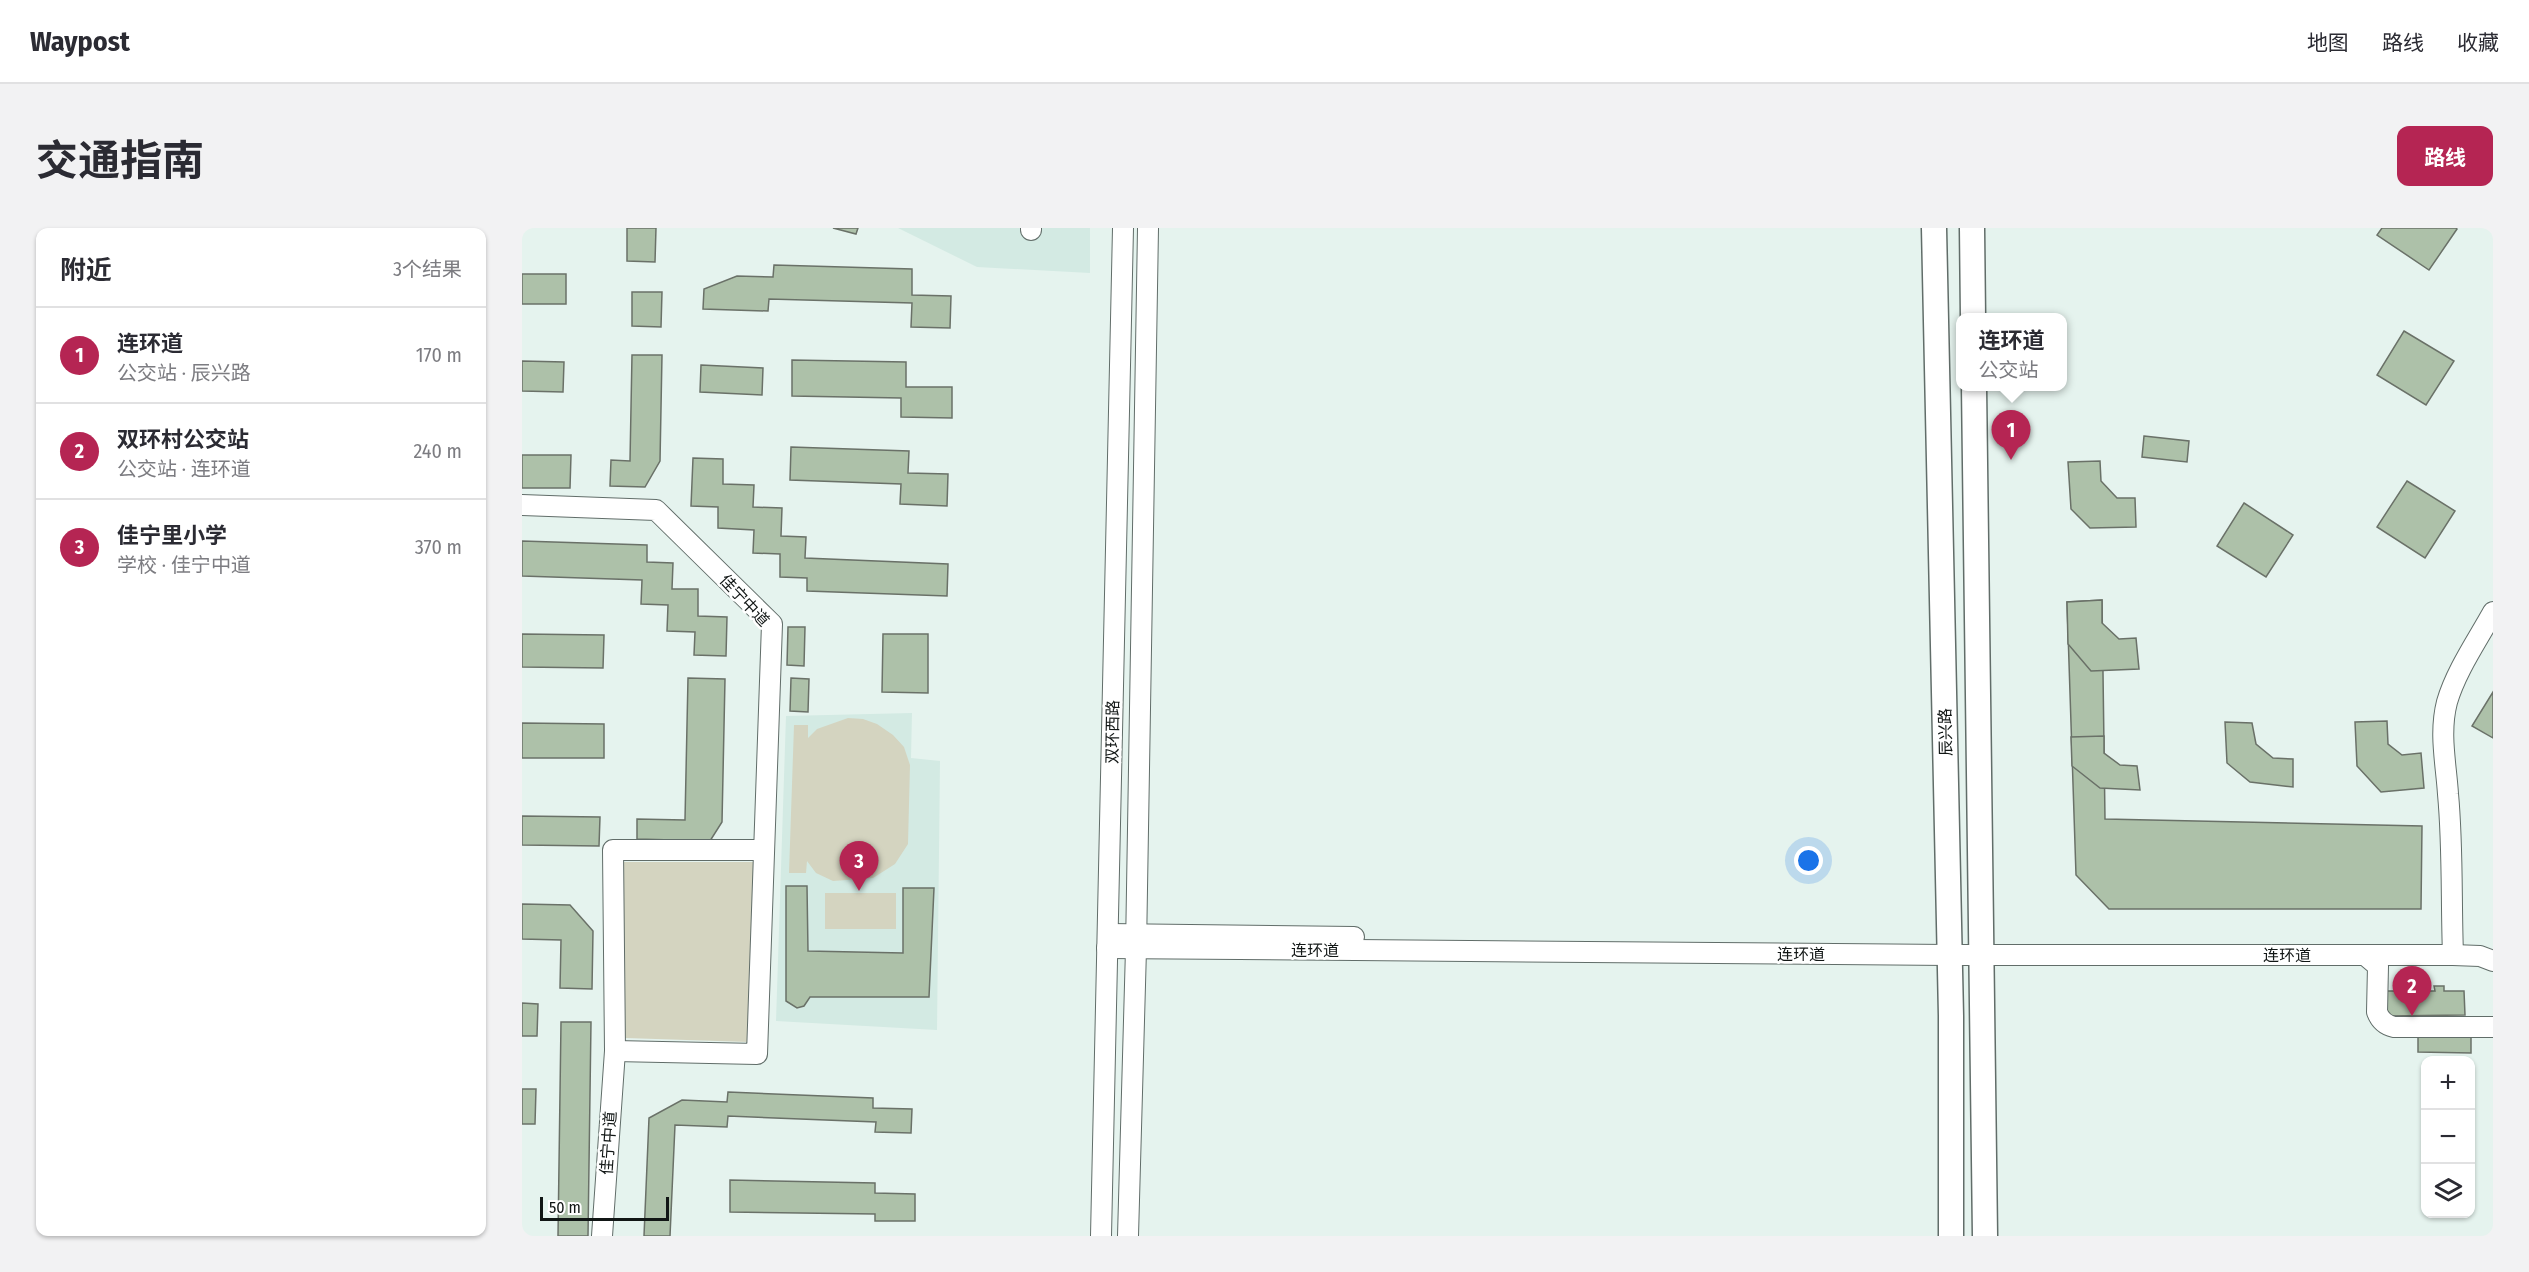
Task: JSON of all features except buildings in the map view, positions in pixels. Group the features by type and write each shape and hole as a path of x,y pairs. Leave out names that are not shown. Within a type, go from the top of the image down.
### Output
{"main road":[{"name":"辰兴路","path":"1934,228 1949,950 1951,1236"},
{"path":"1972,228 1973,313"},
{"name":"辰兴路","path":"1974,391 1985,1236"}],"street":[{"name":"双环西路","path":"1101,1236 1123,228"},
{"name":"双环西路","path":"1128,1236 1136,941 1148,228"},
{"name":"佳宁中道","path":"522,505 656,510 772,624 757,1054 615,1051"},
{"path":"2453,949 2448,795 2443,749 2444,719 2447,701 2493,612"},
{"name":"佳宁中道","path":"602,1236 615,1051 613,850 764,850"},
{"name":"连环道","path":"1107,941 2365,955 2453,949 2493,960"},
{"path":"1981,949 2453,949 2471,943 2493,948"},
{"path":"2365,955 2378,966 2377,1012 2387,1024 2394,1026 2493,1027"}],"shaded area":[{"path":"898,228 1090,228 1090,273 977,267"},
{"path":"912,713 911,758 940,761 937,1030 776,1021 786,716"},
{"path":"848,718 863,719 877,724 893,735 904,747 910,765 908,844 895,864 873,878 833,881 816,873 807,861 806,873 789,873 794,725 808,725 808,738 817,729"},
{"path":"623,862 754,862 748,1042 625,1038"},
{"path":"825,893 896,893 896,929 825,929"}],"place":[{"name":"连环道","path":"2011,460"},
{"name":"佳宁里小学","path":"859,891"},
{"name":"双环村公交站","path":"2412,1016"}]}
